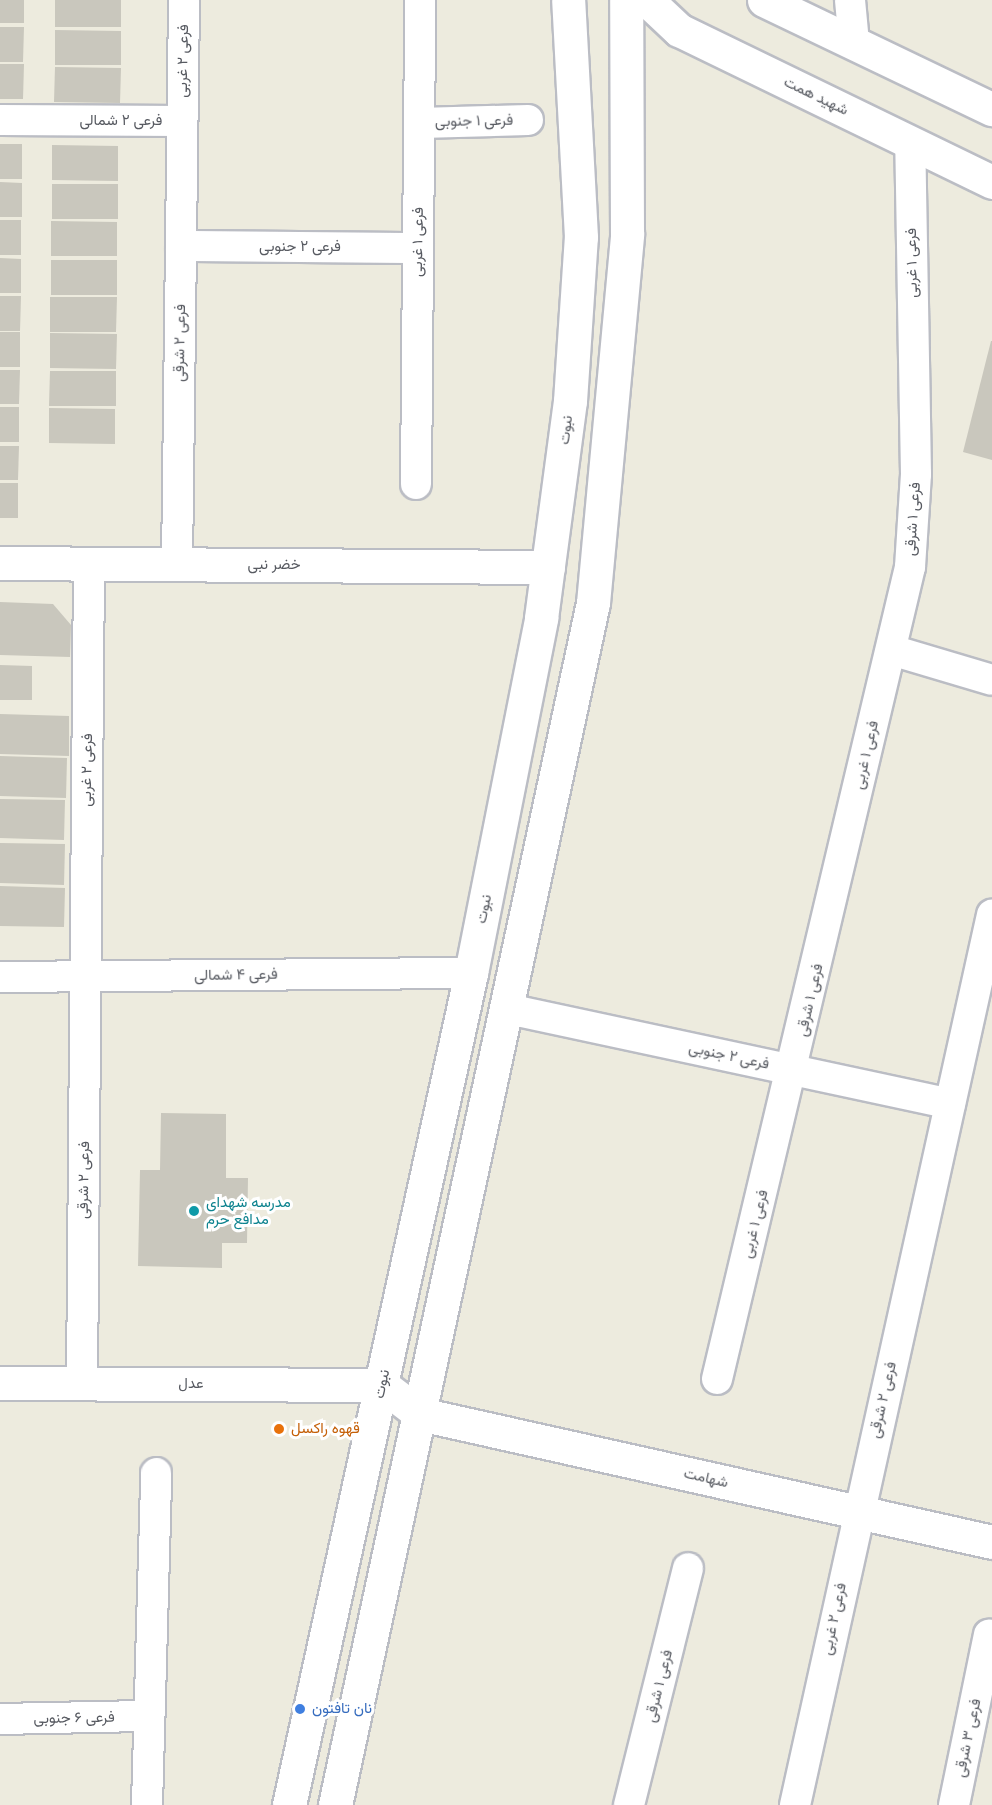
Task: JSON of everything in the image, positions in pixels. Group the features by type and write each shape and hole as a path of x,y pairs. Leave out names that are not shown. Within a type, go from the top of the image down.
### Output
{"main road":[{"name":"نبوت","path":"289,1805 471,973 542,618 570,401 581,237 568,0"},
{"path":"335,1805 508,1010 593,603 627,234 626,0"},
{"name":"شهید همت","path":"647,0 679,30 992,182"},
{"path":"764,0 992,109"},
{"name":"خضر نبی","path":"0,563 548,567"},
{"name":"عدل","path":"0,1383 382,1385"},
{"path":"382,1385 420,1414"},
{"name":"شهامت","path":"420,1414 992,1542"}],"street":[{"name":"فرعی ۲ غربی","path":"182,121 184,0"},
{"name":"فرعی ۱ غربی","path":"416,484 420,0"},
{"path":"850,0 855,43"},
{"name":"فرعی ۲ شمالی","path":"0,120 182,121"},
{"name":"فرعی ۱ جنوبی","path":"420,123 528,120"},
{"name":"فرعی ۲ شرقی","path":"177,565 182,121"},
{"name":"فرعی ۱ غربی","path":"909,142 914,385"},
{"name":"فرعی ۲ جنوبی","path":"181,246 418,248"},
{"name":"فرعی ۱ شرقی","path":"891,650 910,567 916,474 914,385"},
{"name":"فرعی ۲ غربی","path":"86,976 89,564"},
{"name":"فرعی ۱ غربی","path":"842,860 891,650"},
{"path":"891,650 992,680"},
{"name":"فرعی ۱ شرقی","path":"793,1069 842,860"},
{"path":"950,1104 992,915"},
{"name":"فرعی ۴ شمالی","path":"0,977 471,973"},
{"name":"فرعی ۲ شرقی","path":"82,1383 86,976"},
{"name":"فرعی ۲ جنوبی","path":"508,1010 950,1104"},
{"name":"فرعی ۱ غربی","path":"717,1379 793,1069"},
{"name":"فرعی ۲ شرقی","path":"857,1512 950,1104"},
{"path":"147,1805 147,1716 156,1473"},
{"name":"فرعی ۲ غربی","path":"795,1805 857,1512"},
{"name":"فرعی ۱ شرقی","path":"629,1805 688,1568"},
{"name":"فرعی ۳ شرقی","path":"954,1805 989,1635"},
{"name":"فرعی ۶ جنوبی","path":"0,1719 147,1716"}],"building":[{"path":"0,0 24,0 24,23 0,23"},
{"path":"55,0 121,0 121,27 55,27"},
{"path":"0,27 24,27 23,62 0,62"},
{"path":"55,30 121,31 121,65 55,65"},
{"path":"0,64 24,64 23,99 0,99"},
{"path":"55,67 121,68 120,103 54,102"},
{"path":"0,144 22,144 22,179 0,179"},
{"path":"52,145 118,146 118,181 52,180"},
{"path":"0,182 22,183 22,217 0,217"},
{"path":"52,184 118,184 118,219 52,219"},
{"path":"0,220 21,220 21,255 0,255"},
{"path":"51,221 117,222 117,256 51,256"},
{"path":"0,258 21,259 21,293 0,293"},
{"path":"51,260 117,260 117,295 51,295"},
{"path":"0,296 21,296 20,331 0,331"},
{"path":"50,297 117,297 116,332 50,332"},
{"path":"0,332 20,332 20,367 0,367"},
{"path":"50,333 117,334 116,369 50,368"},
{"path":"992,341 992,460 963,452"},
{"path":"0,370 20,370 19,404 0,404"},
{"path":"50,371 116,371 116,406 49,406"},
{"path":"0,407 19,407 19,442 0,442"},
{"path":"49,408 115,409 115,444 49,443"},
{"path":"0,446 19,446 18,480 0,480"},
{"path":"0,483 18,483 18,518 0,518"},
{"path":"0,602 53,604 71,625 70,657 0,655"},
{"path":"0,665 32,666 32,700 0,700"},
{"path":"0,714 69,716 69,756 0,754"},
{"path":"0,756 67,758 66,798 0,796"},
{"path":"0,799 65,800 64,840 0,838"},
{"path":"0,843 65,844 64,885 0,883"},
{"path":"0,886 65,888 64,927 0,926"},
{"name":"مدرسه شهدای مدافع حرم","path":"161,1113 226,1114 226,1178 248,1178 247,1243 222,1243 222,1268 138,1266 140,1170 160,1170"}],"place":[{"name":"مدرسه شهدای مدافع حرم","path":"194,1211"},
{"name":"قهوه راکسل","path":"279,1429"},
{"name":"نان تافتون","path":"300,1709"}]}
